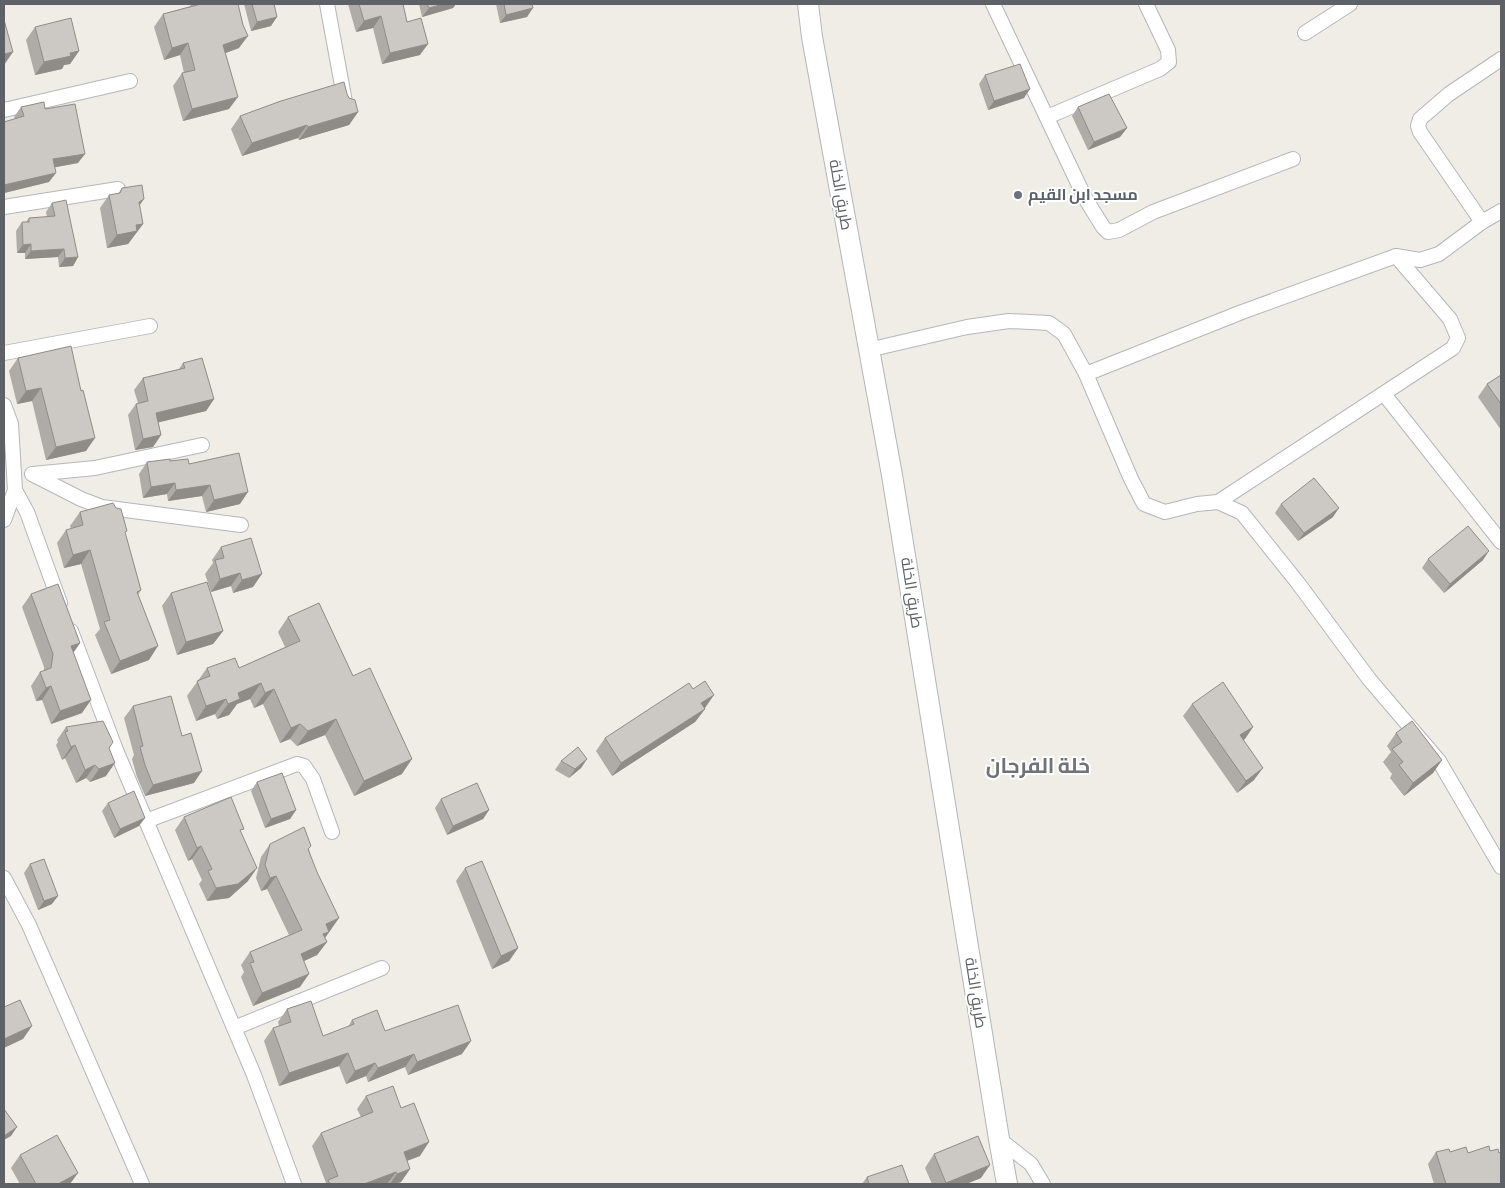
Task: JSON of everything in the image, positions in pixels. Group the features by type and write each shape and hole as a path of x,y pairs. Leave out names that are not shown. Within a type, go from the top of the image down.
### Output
{"street":[{"path":"327,4 346,105"},
{"name":"طريق الخلة","path":"808,4 812,37 893,484 1007,1184"},
{"path":"993,4 1085,198 1102,227 1108,232 1119,230 1153,212 1293,159"},
{"path":"1047,118 1160,69 1169,62 1168,50 1146,4"},
{"path":"1305,33 1350,4"},
{"path":"1482,222 1420,132 1418,126 1420,119 1449,94 1501,59"},
{"path":"4,110 130,81"},
{"path":"4,207 118,189"},
{"path":"1086,374 1242,312 1396,256 1420,260 1439,254 1482,222 1501,212"},
{"path":"868,350 967,327 1009,321 1048,323 1064,334 1086,374 1131,479 1144,504 1165,512 1197,504 1218,502 1453,348 1458,338 1450,319 1396,256"},
{"path":"4,353 150,326"},
{"path":"1384,394 1501,542"},
{"path":"4,405 12,424 11,471 15,490 27,512 116,750 254,1075 294,1184"},
{"path":"11,471 32,474 95,468 202,445"},
{"path":"32,474 81,499 102,507 241,525"},
{"path":"4,520 15,490"},
{"path":"1218,502 1242,513 1369,679 1439,762 1501,866"},
{"path":"146,821 297,764 304,766 313,779 332,832"},
{"path":"4,878 29,925 142,1184"},
{"path":"234,1028 382,968"},
{"path":"998,1138 1031,1164 1043,1184"}],"building":[{"path":"201,4 238,4 248,36 223,45 238,97 192,109 182,73 195,70 188,43 172,48 163,14"},
{"path":"252,4 274,4 277,17 257,22"},
{"path":"359,4 403,4 407,22 421,18 428,44 390,53 381,16 364,21"},
{"path":"427,4 444,4 429,8"},
{"path":"504,4 532,4 533,8 506,15"},
{"path":"71,18 79,51 70,53 71,56 44,62 35,27"},
{"path":"4,20 13,52 4,54"},
{"path":"1020,64 1030,89 994,101 985,75"},
{"path":"344,82 349,98 355,100 358,112 308,127 307,125 252,143 240,116 281,101"},
{"path":"1109,94 1127,128 1094,142 1078,107"},
{"path":"44,102 45,109 75,104 85,154 53,159 56,173 4,185 4,122 24,116 21,107"},
{"path":"142,185 144,199 139,202 143,224 136,225 137,231 117,235 109,195 120,193 122,188"},
{"path":"66,200 78,257 65,258 64,249 31,251 31,244 23,245 22,222 29,222 29,218 55,216 52,203"},
{"path":"71,346 81,391 83,390 95,438 56,447 41,388 26,391 18,358"},
{"path":"202,358 214,399 156,413 161,435 143,439 136,404 148,401 143,378 185,368 183,363"},
{"path":"1501,375 1501,404 1487,384"},
{"path":"239,453 248,492 214,500 210,485 176,490 175,483 151,487 147,462 188,459 189,464"},
{"path":"1314,478 1339,508 1304,533 1281,504"},
{"path":"113,503 116,508 121,509 127,531 125,532 141,590 137,592 158,646 120,661 104,622 110,620 90,550 73,555 66,530 83,525 80,512"},
{"path":"1468,526 1489,551 1450,584 1428,559"},
{"path":"251,538 262,574 242,580 240,573 220,579 215,560 224,558 221,547"},
{"path":"207,582 223,631 186,642 171,593"},
{"path":"58,584 80,643 71,646 91,700 60,711 51,686 46,688 40,672 51,668 53,654 31,594"},
{"path":"319,603 353,676 370,668 412,759 364,781 336,719 308,731 300,724 291,728 274,689 265,693 261,683 238,693 240,699 228,704 226,699 206,706 197,681 210,676 207,668 235,658 239,668 300,641 288,617"},
{"path":"705,681 714,695 701,703 705,709 621,763 605,738 689,683 693,689"},
{"path":"1223,682 1253,727 1240,735 1263,768 1246,781 1192,704"},
{"path":"171,696 182,736 191,733 202,771 153,785 140,747 143,746 133,706"},
{"path":"103,721 113,742 109,748 115,763 99,769 95,765 85,770 75,745 71,747 65,732 68,731 66,727"},
{"path":"1412,721 1442,760 1413,783 1399,765 1403,762 1392,749 1402,742 1396,733"},
{"path":"578,747 587,759 575,769 561,761"},
{"path":"282,773 296,810 271,819 257,782"},
{"path":"477,783 489,810 453,826 441,799"},
{"path":"134,791 145,818 120,829 108,803"},
{"path":"231,797 244,829 240,830 257,868 238,884 216,888 208,871 212,869 201,846 197,848 184,817"},
{"path":"304,827 311,846 308,849 339,918 326,924 329,932 323,934 327,942 301,954 309,974 262,993 250,963 254,962 250,952 302,930 276,876 270,878 265,865 270,844"},
{"path":"44,859 58,896 44,901 30,864"},
{"path":"482,861 518,948 501,956 465,868"},
{"path":"20,1000 32,1026 4,1039 4,1007"},
{"path":"311,1001 323,1036 354,1024 352,1020 377,1010 385,1031 458,1005 471,1041 417,1062 414,1054 378,1068 375,1063 355,1071 348,1053 289,1073 273,1028 291,1022 287,1009"},
{"path":"393,1086 401,1108 414,1103 429,1142 404,1152 410,1169 364,1184 330,1184 328,1180 338,1176 321,1133 373,1112 366,1096"},
{"path":"4,1109 17,1127 4,1136"},
{"path":"57,1135 78,1173 58,1184 36,1184 20,1155"},
{"path":"978,1136 990,1165 946,1183 934,1154"},
{"path":"1489,1146 1490,1151 1498,1149 1499,1153 1501,1152 1501,1184 1446,1184 1436,1152 1449,1149 1450,1152 1466,1147 1468,1153"},
{"path":"902,1165 909,1184 869,1184 867,1177"}],"place":[{"name":"مسجد ابن القيم","path":"1018,195"}],"district":[{"name":"خلة الفرجان","path":"1038,766"}]}
